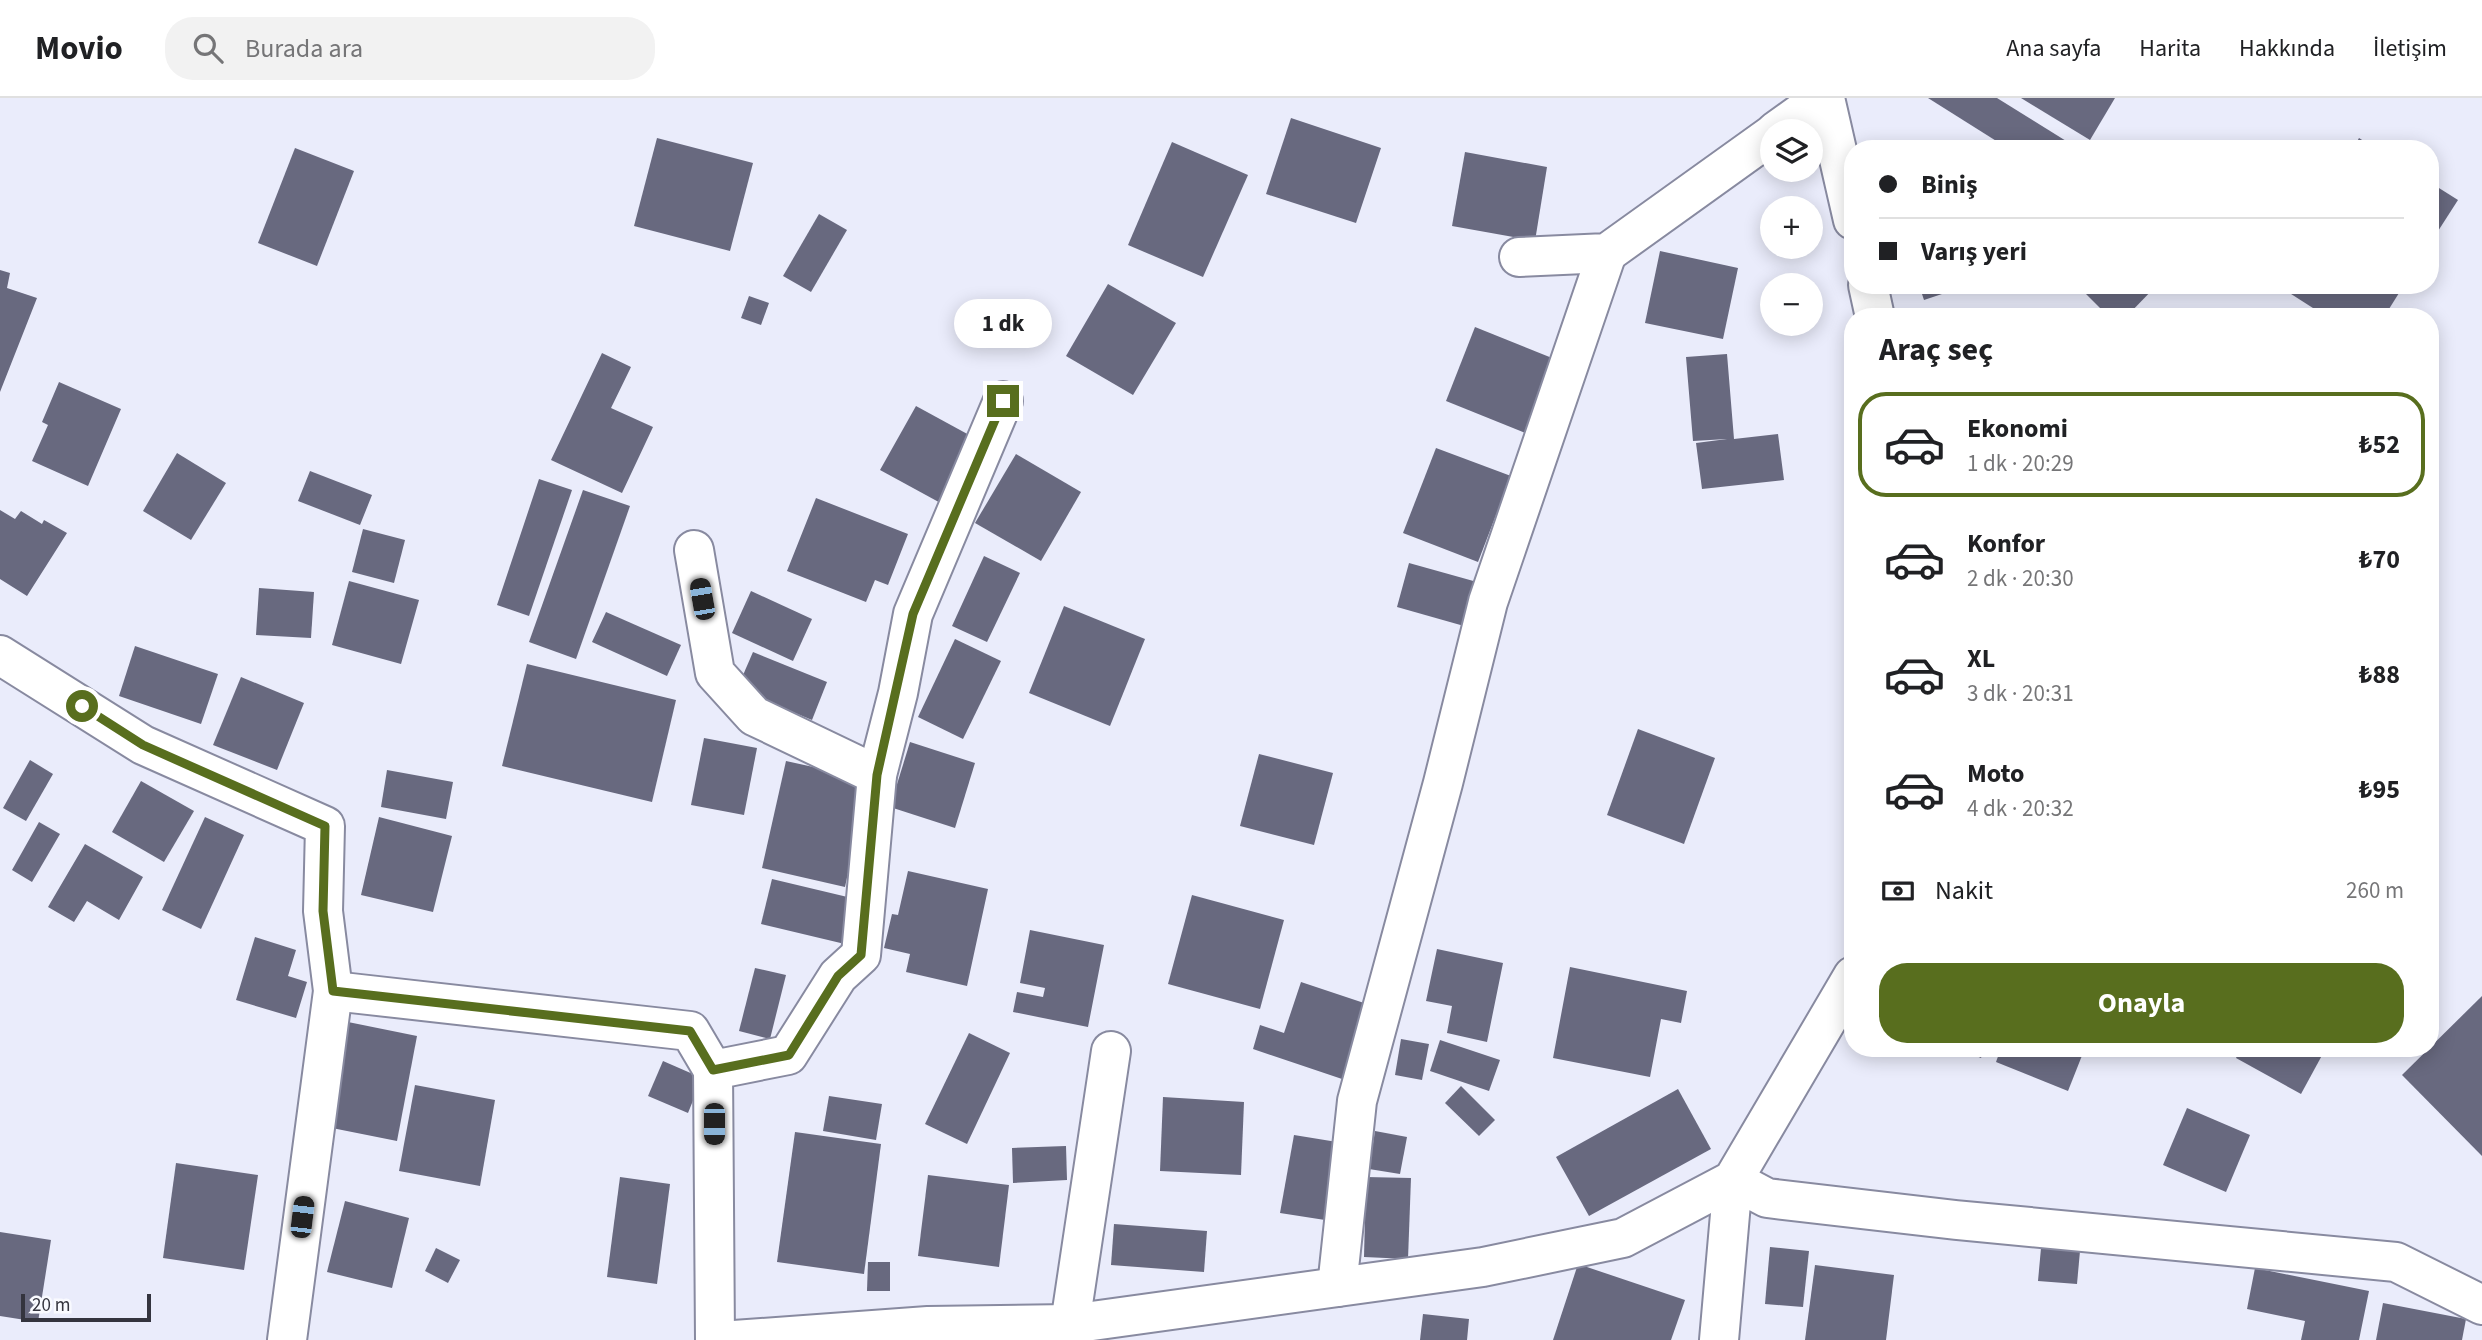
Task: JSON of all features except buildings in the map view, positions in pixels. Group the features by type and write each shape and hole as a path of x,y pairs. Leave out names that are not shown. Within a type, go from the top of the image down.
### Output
{"street":[{"path":"1793,119 1824,98 1844,182"},
{"path":"1519,257 1607,253 1760,142"},
{"path":"1337,1287 1357,1101 1443,783 1488,602 1607,253"},
{"path":"713,1070 789,1055 838,976 861,955 877,775 913,614 1003,401"},
{"path":"694,550 715,673 754,716 877,775"},
{"path":"0,656 143,745 325,826 323,911 333,991 286,1340"},
{"path":"333,991 690,1031 713,1070 715,1340"},
{"path":"1719,1340 1733,1180 1844,991"},
{"path":"1070,1324 1111,1051"},
{"path":"734,1340 1070,1324 1483,1267 1623,1238 1733,1180"},
{"path":"1733,1180 1767,1198 1956,1220 2396,1262 2482,1305"}],"route":[{"path":"82,706 143,745 325,826 323,911 333,991 690,1031 713,1070 789,1055 838,976 861,955 877,775 898,693 913,614 1003,401"}]}
